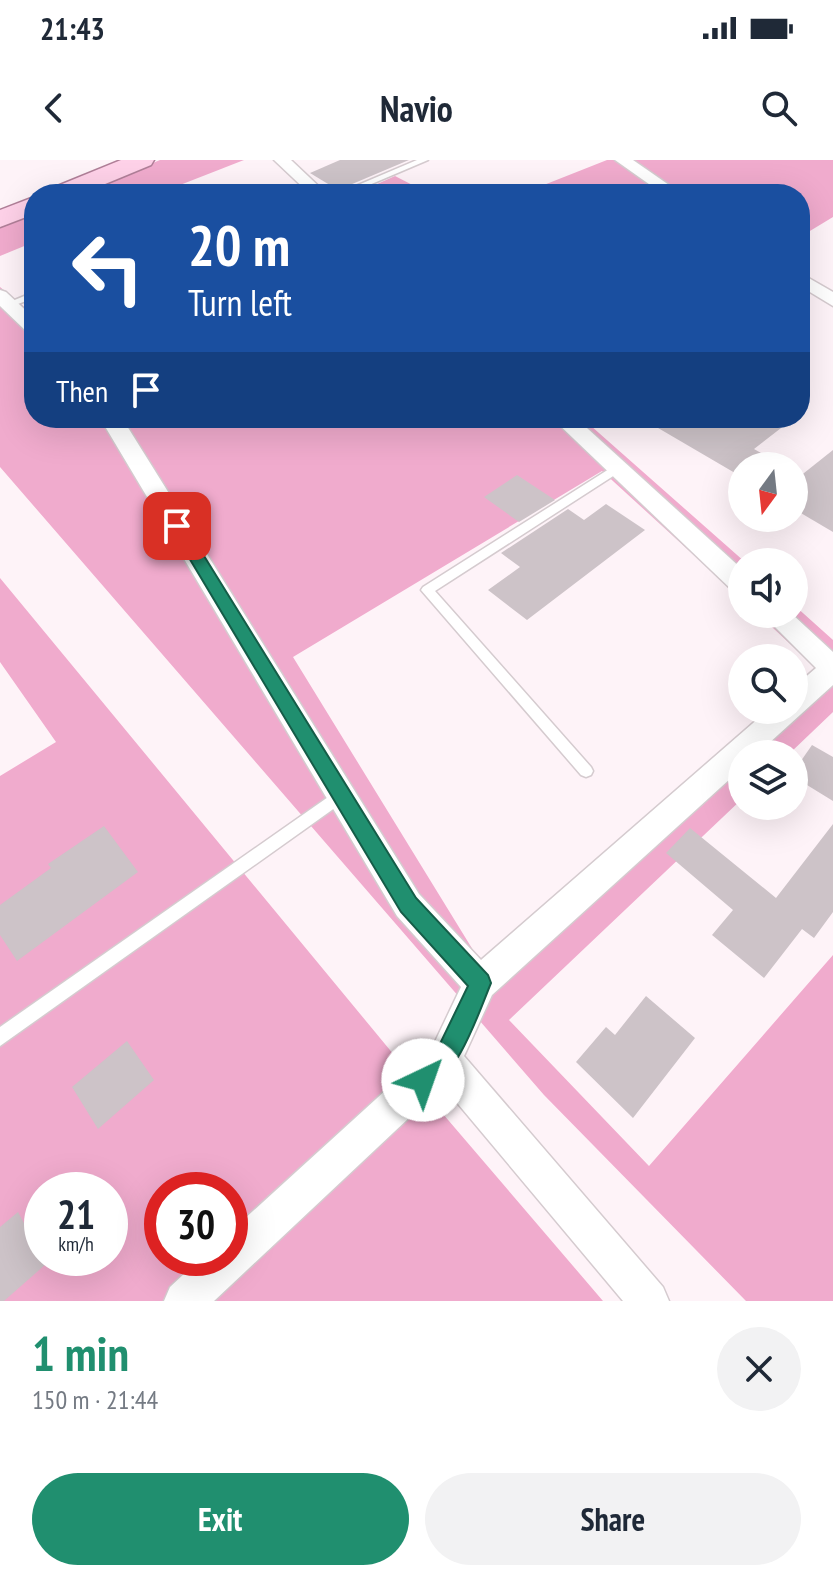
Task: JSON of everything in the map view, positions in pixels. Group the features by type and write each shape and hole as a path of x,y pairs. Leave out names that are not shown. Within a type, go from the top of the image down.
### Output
{"main road":[{"path":"80,184 123,163"},
{"path":"0,219 24,209"}],"street":[{"path":"282,160 308,184"},
{"path":"623,160 659,184"},
{"path":"810,285 833,300"},
{"path":"5,300 24,318"},
{"path":"117,428 408,905 480,983"},
{"path":"574,428 728,571"},
{"path":"790,628 833,668 808,690"},
{"path":"184,1301 444,1060 480,983 771,724"},
{"path":"444,1060 649,1301"}],"lane":[{"path":"365,184 424,160"},
{"path":"586,771 427,590 617,468"},
{"path":"0,1037 341,795"}],"shaded area":[{"path":"160,160 244,160 183,184 104,184"},
{"path":"607,160 833,160 833,217 810,231 810,184 546,184"},
{"path":"395,176 411,184 377,184"},
{"path":"24,217 24,246 0,256 0,228"},
{"path":"0,287 24,307 24,428 593,428 729,548 728,586 602,471 293,657 481,963 728,763 728,812 509,1020 649,1166 833,955 833,1301 746,1301 544,1095 0,467"},
{"path":"0,578 437,1107 603,1301 0,1301 0,776 56,742 0,662"},
{"path":"808,618 833,640 833,712 804,740 757,740 777,724 808,724 808,675 816,668 808,661 808,644 790,644 773,628 808,628"}],"building":[{"path":"340,160 409,160 352,184 328,184 310,173"},
{"path":"658,428 781,428 754,449 759,452 728,452 728,469"},
{"path":"833,450 833,532 808,517 808,470"},
{"path":"517,475 555,500 519,522 484,497"},
{"path":"606,504 645,530 527,620 488,590 520,567 501,553 568,509 584,520"},
{"path":"812,745 833,757 833,801 808,786 808,751"},
{"path":"833,824 833,912 814,938 802,929 764,978 712,935 733,910 666,853 690,828 776,898"},
{"path":"104,826 138,872 17,961 0,935 0,905 51,868 48,864"},
{"path":"646,996 695,1038 633,1118 576,1062 606,1027 615,1035"},
{"path":"127,1041 154,1080 98,1129 72,1087"},
{"path":"18,1212 24,1223 24,1276 32,1276 4,1301 0,1301 0,1227"}],"route":[{"path":"177,526 408,905 480,983 444,1060 423,1080"}]}
